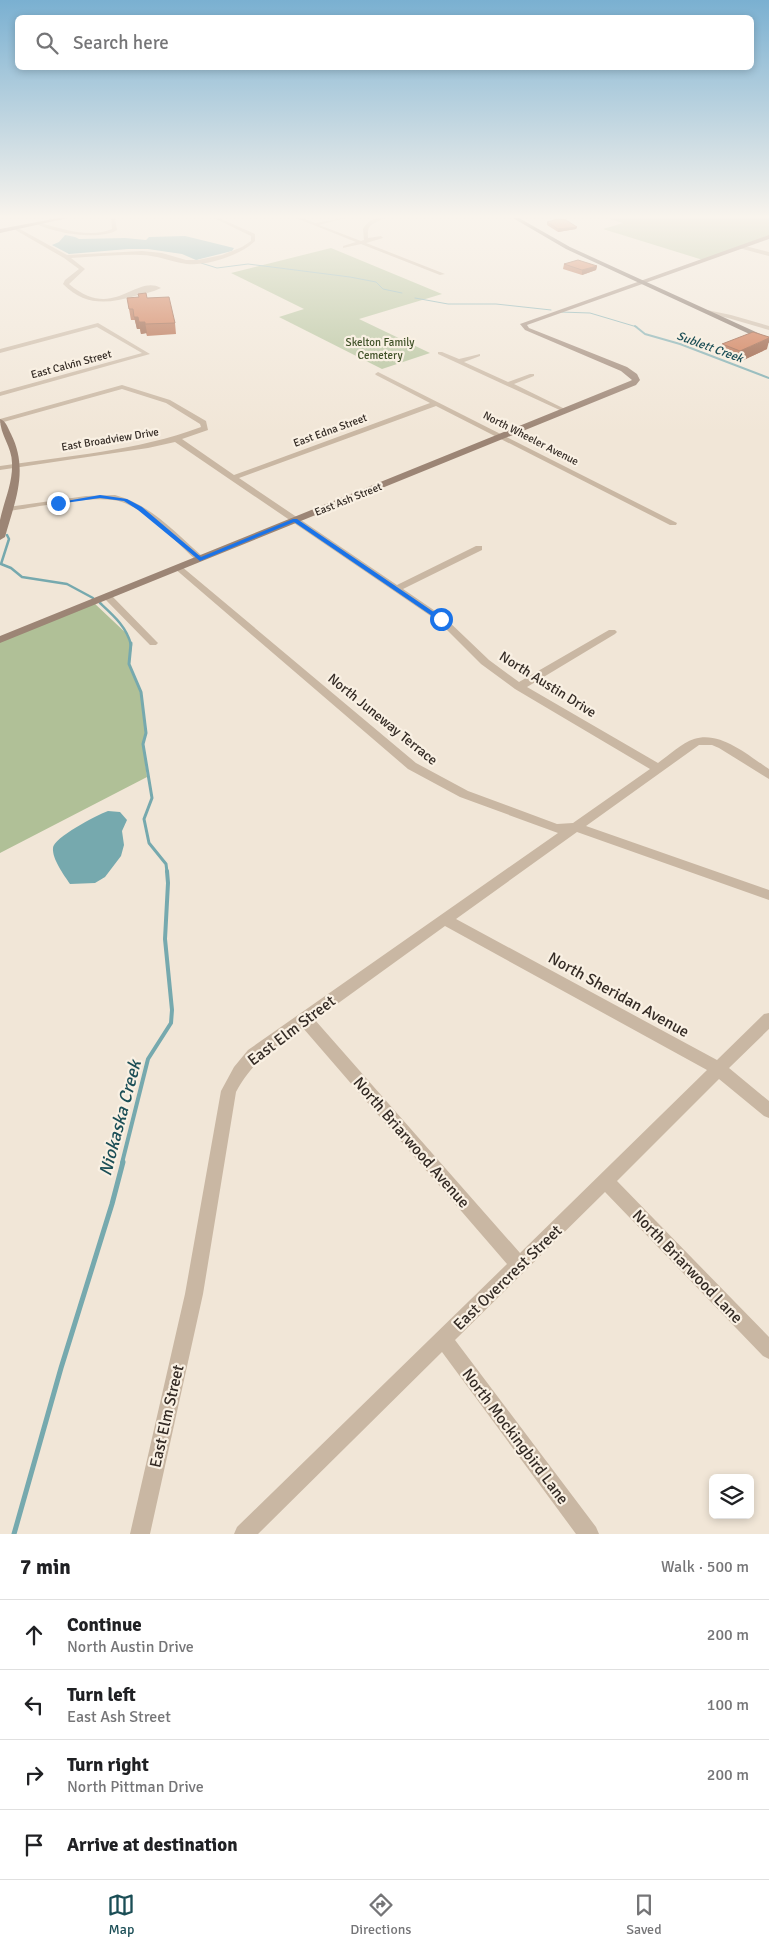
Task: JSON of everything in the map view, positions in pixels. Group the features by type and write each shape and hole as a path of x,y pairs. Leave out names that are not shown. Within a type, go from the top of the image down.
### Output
{"main road":[{"path":"658,290 769,341"}],"street":[{"path":"72,290 97,302 125,296"},
{"name":"East Ash Street","path":"0,640 633,383 636,380 634,376 617,366 523,326 524,322 620,290"},
{"path":"707,312 729,316 769,328"},
{"name":"East Calvin Street","path":"0,351 98,325 147,354 0,394"},
{"path":"440,353 566,411"},
{"path":"458,362 478,355"},
{"name":"North Wheeler Avenue","path":"378,374 673,524"},
{"path":"509,384 532,375"},
{"name":"East Broadview Drive","path":"0,421 122,387 133,389 151,397 168,400 203,423 205,428 176,439 139,448 0,466"},
{"name":"East Edna Street","path":"232,478 436,403"},
{"path":"0,421 15,453 16,464 8,509 0,537"},
{"name":"North Austin Drive","path":"176,439 441,619 485,662 518,687 658,768"},
{"path":"8,509 100,497 125,500 140,509 200,559"},
{"path":"398,588 479,548"},
{"name":"North Juneway Terrace","path":"178,568 412,766 427,776 447,787 557,830 575,827 769,895"},
{"path":"108,596 153,643"},
{"path":"518,687 612,632"},
{"path":"658,768 696,742 706,739 718,742 769,775"},
{"name":"East Elm Street","path":"140,1534 194,1294 229,1090 239,1072 253,1055 658,768"},
{"name":"North Sheridan Avenue","path":"444,919 719,1069 769,1111"},
{"name":"North Briarwood Avenue","path":"305,1019 519,1265"},
{"name":"East Overcrest Street","path":"244,1534 606,1181 769,1019"},
{"name":"North Briarwood Lane","path":"606,1181 769,1350"},
{"name":"North Mockingbird Lane","path":"443,1338 589,1534"}],"green space":[{"name":"Skelton Family Cemetery","path":"265,290 431,290 442,294 359,319 430,353 382,369 279,317 304,309"},
{"path":"93,602 129,636 132,647 129,664 141,692 146,733 143,744 147,777 0,853 0,640"}],"water":[{"path":"108,811 120,812 127,820 122,831 124,845 121,856 105,877 95,883 70,884 54,857 53,848 55,844 76,827"}],"building":[{"path":"146,293 147,298 169,297 175,323 145,324 145,322 139,322 138,317 134,317 133,309 129,309 127,298 139,297 138,294"},
{"path":"753,332 769,338 740,351 722,344"}],"waterway":[{"name":"Sublett Creek","path":"386,290 402,293"},
{"name":"Sublett Creek","path":"415,298 448,304 496,304 551,310"},
{"name":"Sublett Creek","path":"560,312 590,313 636,327"},
{"name":"Sublett Creek","path":"636,327 645,334 680,344 769,378"},
{"name":"Niokaska Creek","path":"7,535 9,539 1,564 11,568 22,577 67,584 93,598"},
{"name":"Niokaska Creek","path":"100,603 123,627 131,645"},
{"name":"Niokaska Creek","path":"131,645 129,664 141,692 146,733 143,744 152,798 144,819 149,843 166,864 167,872"},
{"name":"Niokaska Creek","path":"122,1163 148,1059 171,1023 172,1010 165,939 167,871"},
{"name":"Niokaska Creek","path":"14,1534 61,1368 112,1204 123,1162"}],"route":[{"path":"58,503 110,496 125,500 140,509 200,559 295,520 398,588 441,619"}]}
